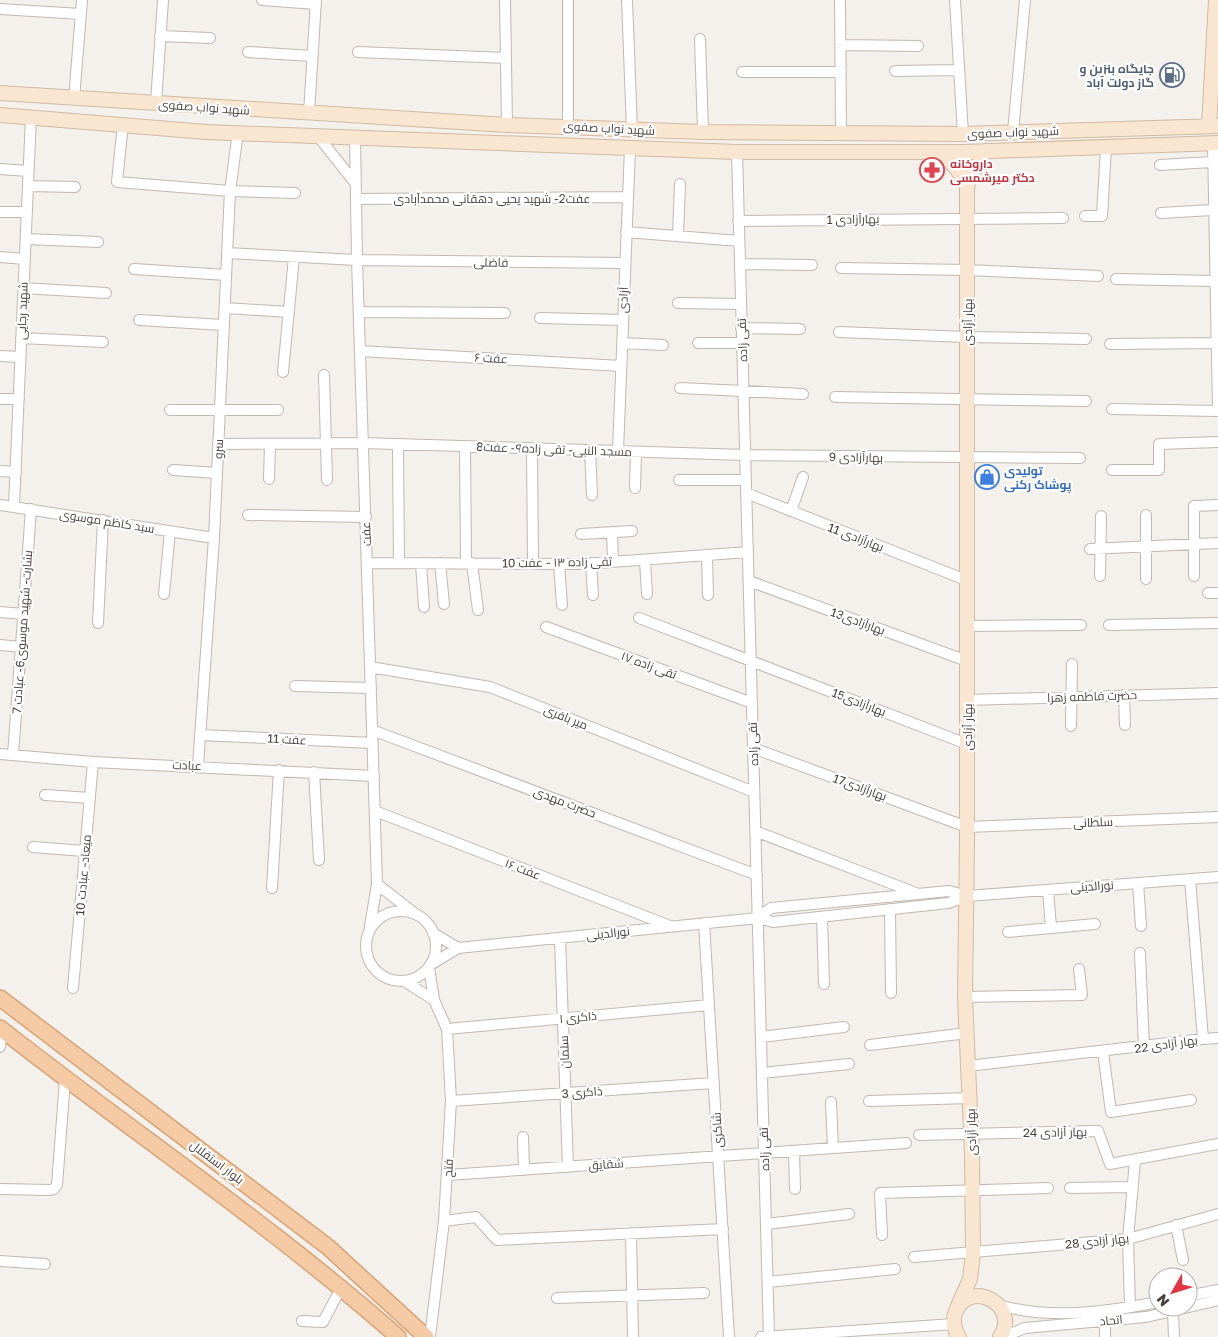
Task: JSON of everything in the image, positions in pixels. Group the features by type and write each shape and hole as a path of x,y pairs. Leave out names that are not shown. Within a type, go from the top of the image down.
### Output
{"main road":[{"path":"1213,126 1216,0"},
{"name":"شهید نواب صفوی","path":"0,93 205,108 507,125 703,132 963,134 1213,126"},
{"path":"174,130 185,122 186,114 180,105"},
{"path":"205,108 199,114 199,124 206,132"},
{"name":"شهید نواب صفوی","path":"0,114 206,132 737,152 940,152 1215,143"},
{"name":"بهار آزادی","path":"955,1331 958,1306 967,1291 972,1269 973,1253 970,1098 965,997 967,896 967,185 985,151"},
{"path":"940,152 956,168 967,185"},
{"name":"بلوار استقلال","path":"0,998 328,1247 426,1337"},
{"name":"بلوار استقلال","path":"1,1029 65,1080 311,1263 398,1337"},
{"path":"972,1269 978,1281 997,1302 1005,1318 1002,1337"},
{"path":"958,1306 964,1301 979,1296 997,1302"}],"street":[{"path":"74,99 82,0"},
{"path":"156,103 162,0"},
{"path":"262,0 316,2 309,114"},
{"path":"506,0 507,125"},
{"path":"568,0 568,126"},
{"path":"627,0 632,130"},
{"path":"840,0 841,132"},
{"path":"955,0 963,134"},
{"path":"1013,132 1024,0"},
{"path":"0,9 81,14"},
{"path":"160,36 210,38"},
{"path":"700,38 703,132"},
{"path":"840,45 918,46"},
{"path":"248,52 312,56"},
{"path":"358,52 506,58"},
{"path":"895,71 960,70"},
{"path":"742,72 841,72"},
{"name":"شهید رجایی","path":"14,505 31,117"},
{"path":"123,124 117,182 230,191 295,193"},
{"name":"سرو","path":"198,766 214,538 230,191 238,132"},
{"path":"316,135 356,184"},
{"name":"عفت","path":"355,137 357,260 377,884 369,932"},
{"path":"1112,409 1217,411 1217,343 1214,281 1216,237 1212,210 1215,184 1212,162 1215,143"},
{"name":"آزادی","path":"618,451 630,148"},
{"path":"1085,216 1102,216 1106,148"},
{"name":"تقی زاده","path":"737,152 770,1337"},
{"path":"1160,165 1212,162"},
{"path":"0,169 28,171"},
{"path":"678,236 680,184"},
{"path":"28,186 75,188"},
{"name":"عفت2- شهید یحیی دهقانی محمدآبادی","path":"356,200 627,197"},
{"path":"1161,213 1212,210"},
{"path":"0,212 27,212"},
{"name":"بهارآزادی 1","path":"738,222 967,217 1063,218"},
{"path":"626,232 739,241"},
{"path":"26,239 98,242"},
{"name":"فاضلی","path":"227,253 357,260 625,263"},
{"path":"0,257 25,259"},
{"path":"283,372 294,257"},
{"path":"740,264 812,265"},
{"path":"841,268 967,270 1098,276"},
{"path":"134,269 226,275"},
{"path":"1116,279 1214,281"},
{"path":"23,288 106,293"},
{"path":"678,303 741,304"},
{"path":"225,308 289,312"},
{"path":"359,312 505,313"},
{"path":"540,318 623,320"},
{"path":"138,320 223,325"},
{"path":"741,328 800,329"},
{"path":"839,332 1086,339"},
{"path":"21,338 103,342"},
{"path":"698,342 742,343"},
{"path":"622,343 663,345"},
{"path":"1110,344 1217,343"},
{"name":"عفت ۶","path":"360,351 621,366"},
{"path":"0,356 20,356"},
{"path":"324,374 327,480"},
{"path":"680,388 743,393 803,394"},
{"path":"835,397 1086,401"},
{"path":"0,399 19,400"},
{"path":"170,410 278,410"},
{"path":"1112,470 1159,470 1159,444 1218,442"},
{"name":"مسجد النبی- تقی زاده۹- عفت8","path":"218,444 363,443 745,455"},
{"path":"269,480 270,444"},
{"path":"398,444 399,563"},
{"path":"465,446 469,563 478,610"},
{"path":"532,448 532,564"},
{"path":"590,450 592,495"},
{"path":"635,488 636,452"},
{"name":"بهارآزادی 9","path":"745,455 1080,458"},
{"path":"173,470 217,473"},
{"path":"0,471 16,472"},
{"path":"791,511 803,477"},
{"path":"679,480 746,480"},
{"name":"بهارآزادی 11","path":"746,493 966,580"},
{"name":"سید کاظم موسوی","path":"0,505 14,505 214,538"},
{"path":"1194,576 1194,506 1218,505"},
{"name":"بشارت- شهید موسوی6- عبادت 7","path":"13,755 31,509"},
{"path":"248,515 366,517"},
{"path":"1146,515 1146,579"},
{"path":"1100,576 1095,548 1102,516"},
{"path":"98,624 102,520"},
{"path":"164,594 170,531"},
{"path":"581,534 632,531"},
{"path":"612,532 613,562"},
{"path":"1095,548 1218,543"},
{"name":"تقی زاده ۱۳ - عفت 10","path":"367,563 559,564 748,552"},
{"path":"707,555 708,595"},
{"path":"644,560 647,594"},
{"path":"420,563 424,607"},
{"path":"440,563 444,604"},
{"path":"591,563 593,595"},
{"path":"559,564 562,606"},
{"name":"بهارآزادی13","path":"749,581 967,661"},
{"path":"0,612 23,614"},
{"name":"بهارآزادی15","path":"639,618 967,744"},
{"path":"1109,625 1218,623"},
{"path":"966,626 1080,625"},
{"name":"تقی زاده ۱۷","path":"546,627 752,703"},
{"path":"0,645 21,647"},
{"path":"1071,726 1072,664"},
{"name":"میر بافری","path":"370,666 490,687 754,792"},
{"path":"295,686 371,688"},
{"name":"حضرت فاطمه زهرا","path":"967,700 1218,692"},
{"path":"1124,695 1125,725"},
{"name":"حضرت مهدی","path":"372,730 757,875"},
{"name":"عفت 11","path":"200,735 373,743"},
{"name":"بهارآزادی17","path":"753,748 967,827"},
{"name":"عبادت","path":"0,754 93,762 374,776"},
{"name":"میعاد- عبادت 10","path":"73,988 93,762"},
{"path":"272,888 279,770"},
{"path":"314,772 319,860"},
{"path":"46,796 90,798"},
{"name":"عفت ۱۶","path":"375,811 672,926"},
{"name":"سلطانی","path":"967,827 1218,817"},
{"path":"756,831 917,893"},
{"path":"33,847 84,851"},
{"name":"نورالدینی","path":"429,966 458,948 758,918 773,922 822,917 948,903 967,896 1218,877"},
{"name":"بهار آزادی 22","path":"968,1066 1103,1052 1203,1039 1190,879"},
{"path":"1138,883 1141,926"},
{"path":"377,884 418,916 433,933 458,948"},
{"path":"1048,890 1050,928"},
{"name":"نورالدینی","path":"758,918 771,908 949,891 967,896"},
{"path":"890,909 890,993"},
{"path":"418,916 407,912 390,913 380,918 369,932 366,953 372,967 389,980 404,981 418,977 429,966 436,950 433,933"},
{"path":"822,917 824,984"},
{"name":"شاکری","path":"704,923 729,1337"},
{"path":"1008,932 1094,924"},
{"name":"سلمان","path":"560,938 568,1167"},
{"path":"1140,953 1144,1047"},
{"name":"فتح","path":"429,966 434,1000 447,1029 451,1100 448,1175 430,1337"},
{"path":"965,997 1082,995 1079,969"},
{"path":"404,981 434,1000"},
{"name":"ذاکری ۱","path":"447,1029 709,1006"},
{"path":"761,1037 844,1027"},
{"path":"0,1048 1,1029"},
{"path":"870,1045 967,1033"},
{"path":"1203,1039 1218,1038"},
{"path":"1103,1052 1111,1112 1191,1100"},
{"path":"762,1073 849,1064"},
{"path":"0,1189 54,1189 58,1184 65,1080"},
{"name":"ذاکری 3","path":"451,1100 714,1084"},
{"path":"869,1101 970,1098"},
{"path":"830,1102 833,1148"},
{"name":"بهار آزادی 24","path":"971,1134 1098,1131 1110,1164 1135,1161 1218,1144"},
{"path":"919,1135 971,1134"},
{"path":"523,1137 524,1170"},
{"name":"شقایق","path":"448,1175 906,1143"},
{"path":"794,1151 795,1189"},
{"path":"1130,1308 1128,1239 1135,1161"},
{"path":"1070,1188 1133,1187"},
{"path":"882,1235 880,1193 1048,1188"},
{"path":"767,1224 849,1214"},
{"name":"بهار آزادی 28","path":"914,1257 1128,1239 1218,1214"},
{"path":"444,1220 476,1217 497,1240 722,1229"},
{"path":"1176,1225 1184,1260"},
{"path":"631,1233 633,1337"},
{"path":"0,1261 45,1264"},
{"path":"768,1282 895,1270"},
{"path":"302,1321 323,1322 341,1288"},
{"path":"1198,1294 1218,1290"},
{"path":"557,1298 704,1294"},
{"name":"اتحاد","path":"1198,1305 1218,1300"},
{"name":"اتحاد","path":"997,1302 1027,1313 1046,1314 1130,1308 1148,1304"},
{"name":"اتحاد","path":"1002,1337 1025,1328 1037,1332 1148,1315"},
{"path":"1173,1317 1174,1337"},
{"path":"1105,1321 1105,1337"},
{"path":"762,1337 955,1331"}],"place":[{"name":"جایگاه بنزین و گاز دولت آباد","path":"1172,75"},
{"name":"داروخانه دکتر میرشمسی","path":"932,170"},
{"name":"تولیدی پوشاک رکنی","path":"987,477"}]}
